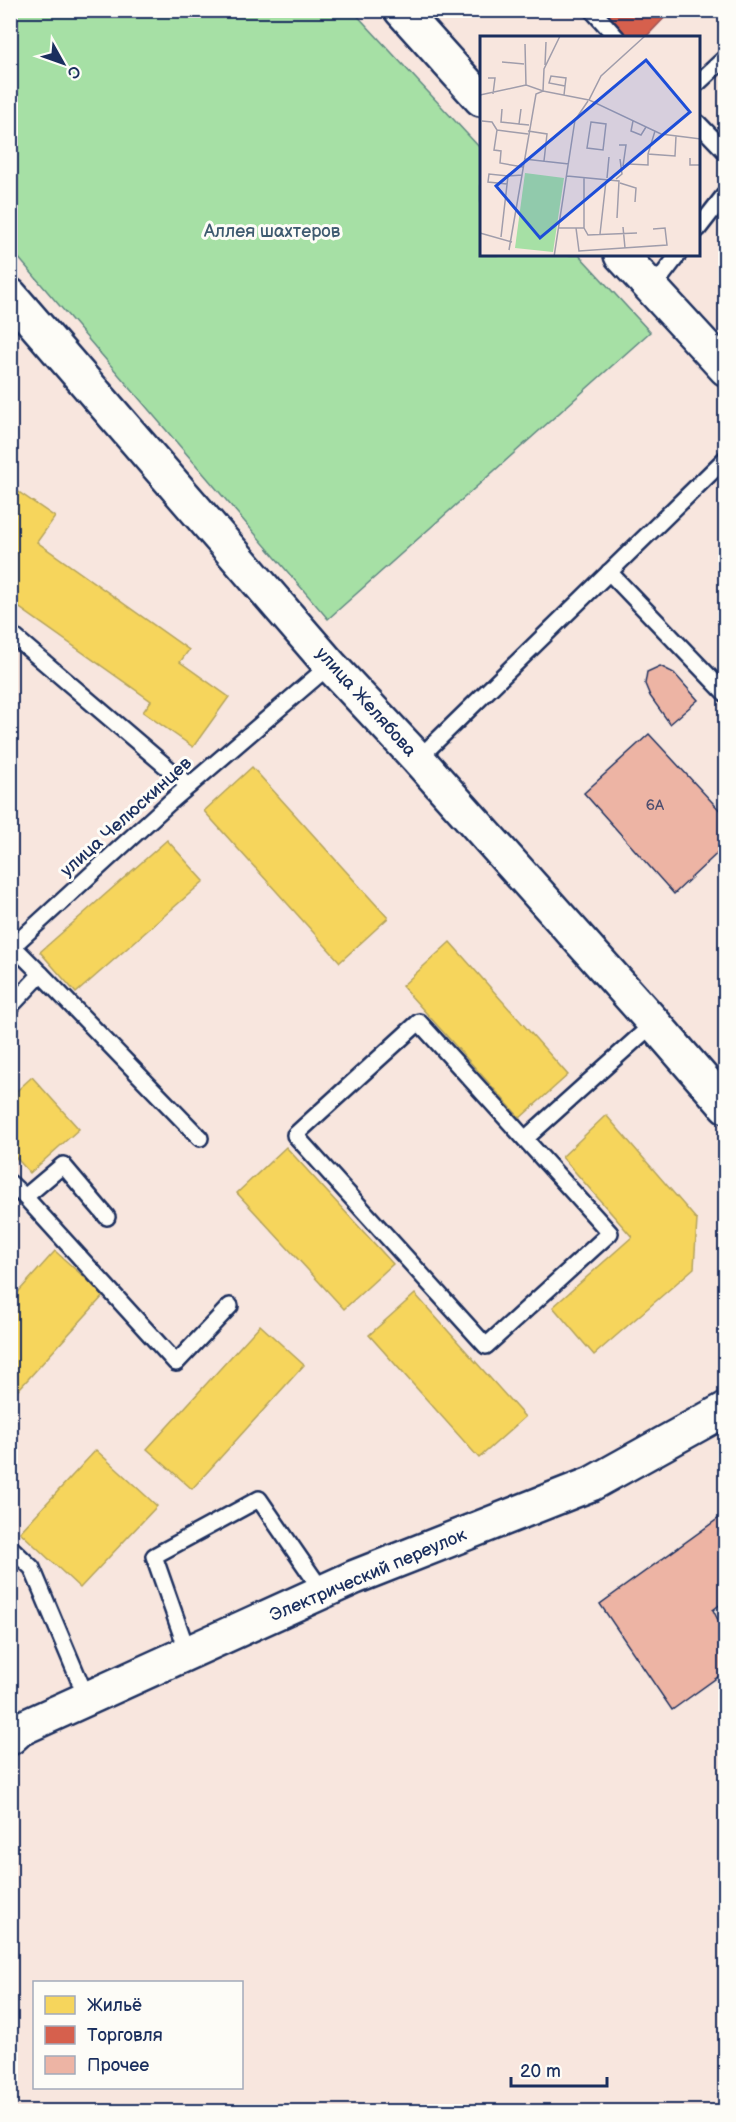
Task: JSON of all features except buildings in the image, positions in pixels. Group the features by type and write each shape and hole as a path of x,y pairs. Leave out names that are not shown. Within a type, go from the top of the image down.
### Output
{"street":[{"path":"401,10 480,98"},
{"path":"622,256 722,359"},
{"name":"улица Желябова","path":"10,296 330,664 418,759 726,1106"},
{"name":"Электрический переулок","path":"10,1738 20,1729 366,1573 591,1484 726,1409"}],"lane":[{"path":"592,10 615,36"},
{"path":"700,82 726,57"},
{"path":"700,124 726,152"},
{"path":"700,227 726,193"},
{"path":"652,289 677,256"},
{"path":"418,759 726,458"},
{"path":"609,572 726,694"},
{"path":"10,633 189,786"},
{"name":"улица Челюскинцев","path":"200,1138 12,944 330,664"},
{"path":"10,1007 41,974"},
{"path":"419,1022 525,1138 610,1233 486,1346 295,1135 419,1022"},
{"path":"525,1138 654,1023"},
{"path":"25,1197 63,1165 107,1217"},
{"path":"10,1182 176,1363 230,1306"},
{"path":"188,1653 154,1556 260,1499 323,1592"},
{"path":"10,1547 32,1568 87,1698"}],"green space":[{"name":"Аллея шахтеров","path":"10,11 353,11 480,148 480,256 580,256 650,332 328,619 11,249"}]}
